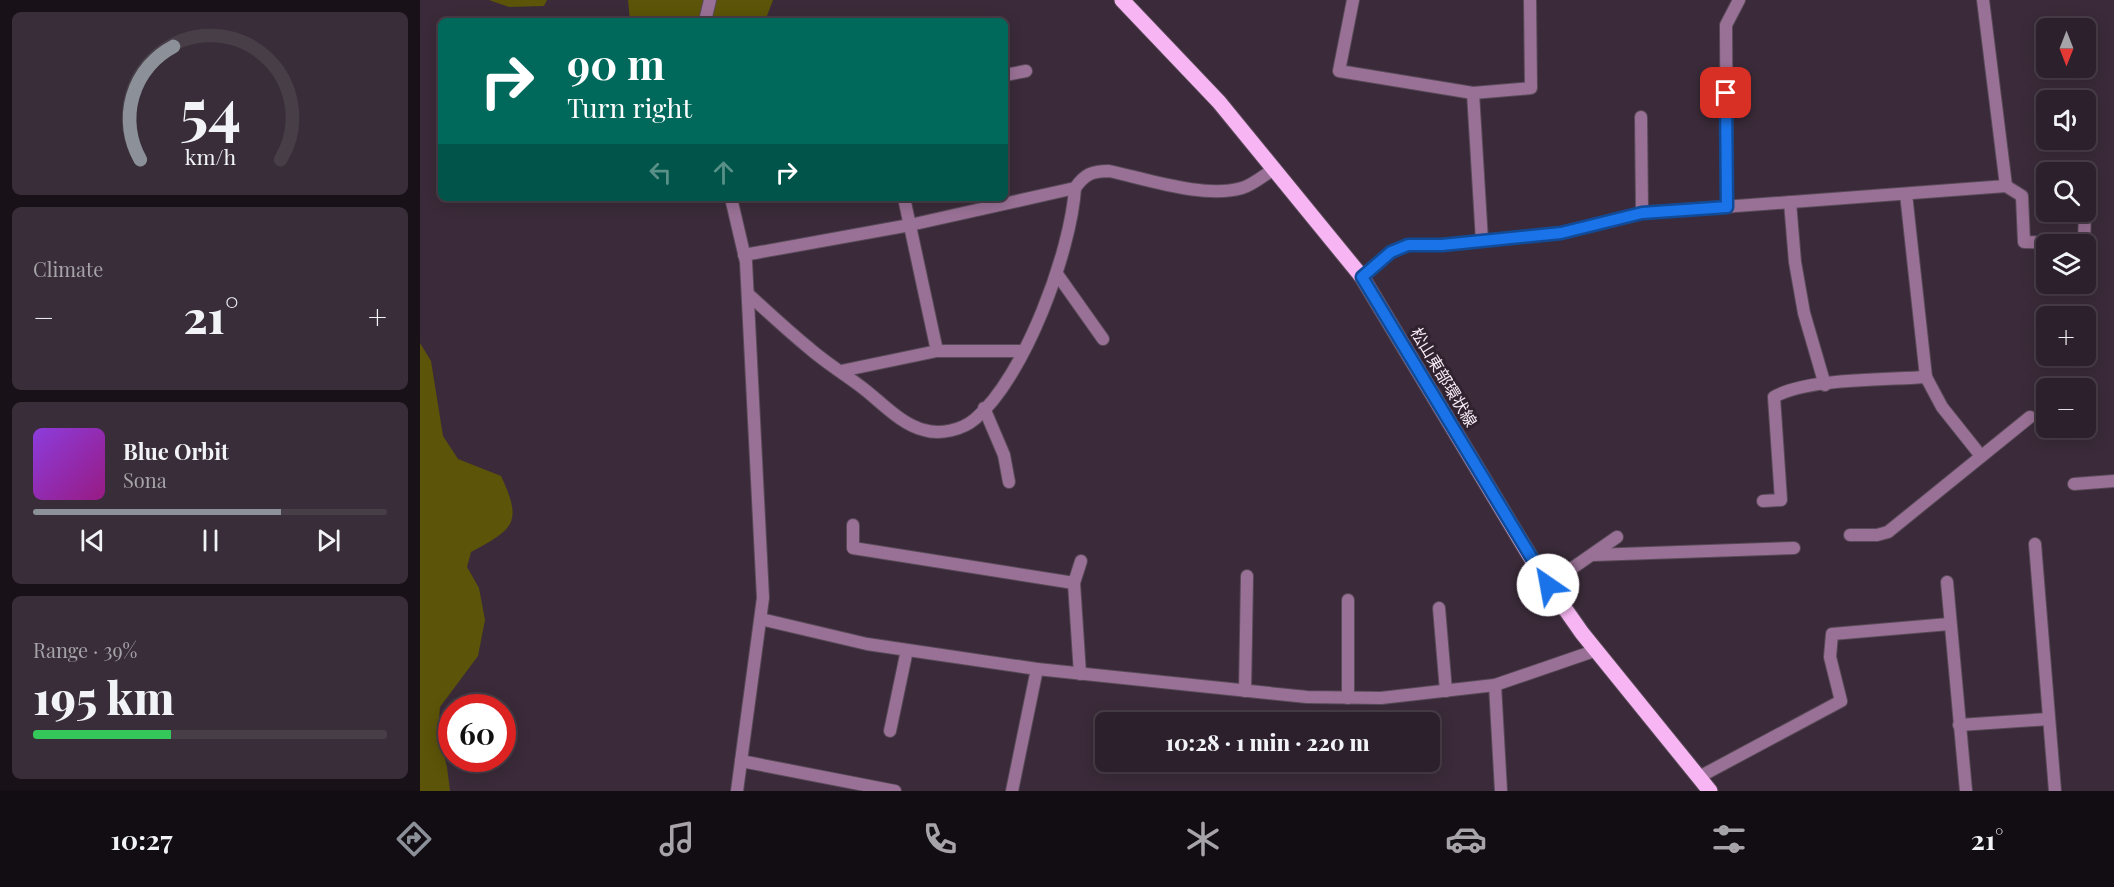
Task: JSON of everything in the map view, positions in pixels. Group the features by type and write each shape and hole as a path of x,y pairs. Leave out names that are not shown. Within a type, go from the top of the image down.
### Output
{"main road":[{"name":"松山東部環状線","path":"1122,0 1219,102 1362,277 1548,585 1710,791"}],"street":[{"path":"706,18 710,0"},
{"path":"1353,0 1339,71 1473,93 1531,88 1530,0"},
{"path":"1727,207 1726,25 1739,0"},
{"path":"1983,0 2006,186"},
{"path":"1008,74 1026,71"},
{"path":"1473,93 1482,241"},
{"path":"1641,117 1642,213"},
{"path":"748,294 811,350 904,420 922,430 938,433 956,429 975,419 1003,386 1023,351 1057,274 1073,216 1075,188 1083,177 1093,171 1109,171 1204,190 1225,191 1245,188 1274,169"},
{"path":"1362,277 1391,252 1408,245 1442,245 1561,233 1642,213 2006,186 2022,196 2024,242 2036,242"},
{"path":"744,255 910,225 1075,188"},
{"path":"1906,194 1926,377 1942,407 1981,456"},
{"path":"732,201 744,255 748,294 764,598 737,791"},
{"path":"905,201 936,351"},
{"path":"1790,202 1795,262 1804,314 1825,385"},
{"path":"1057,274 1102,339"},
{"path":"841,371 936,351 1023,351"},
{"path":"1763,501 1781,500 1774,397 1786,390 1926,377"},
{"path":"984,408 1004,455 1009,482"},
{"path":"1850,535 1877,535 1888,532 2030,417"},
{"path":"2074,484 2114,481"},
{"path":"853,525 853,548 1074,583"},
{"path":"1548,585 1617,537"},
{"path":"2035,544 2055,791"},
{"path":"1593,555 1794,548"},
{"path":"1080,674 1074,583 1081,561"},
{"path":"1245,691 1247,576"},
{"path":"1947,582 1949,624 1966,791"},
{"path":"1348,600 1348,698"},
{"path":"1439,608 1446,691"},
{"path":"761,619 867,644 1037,669 1245,691 1348,698 1495,685 1597,650"},
{"path":"1699,777 1842,701 1830,657 1832,634 1949,624"},
{"path":"890,731 907,650"},
{"path":"1012,791 1037,669"},
{"path":"1495,685 1501,791"},
{"path":"1959,725 2049,719"},
{"path":"741,761 895,791"}],"shaded area":[{"path":"489,0 547,0 544,6 509,7"},
{"path":"628,0 773,0 766,18 630,18"},
{"path":"420,343 431,361 443,436 458,459 501,476 512,504 513,515 505,530 471,552 467,567 479,588 485,620 478,656 450,694 438,694 438,772 448,772 450,791 420,791"}],"route":[{"path":"1548,585 1362,277 1391,252 1408,245 1442,245 1561,233 1642,213 1727,207 1726,93"}]}
